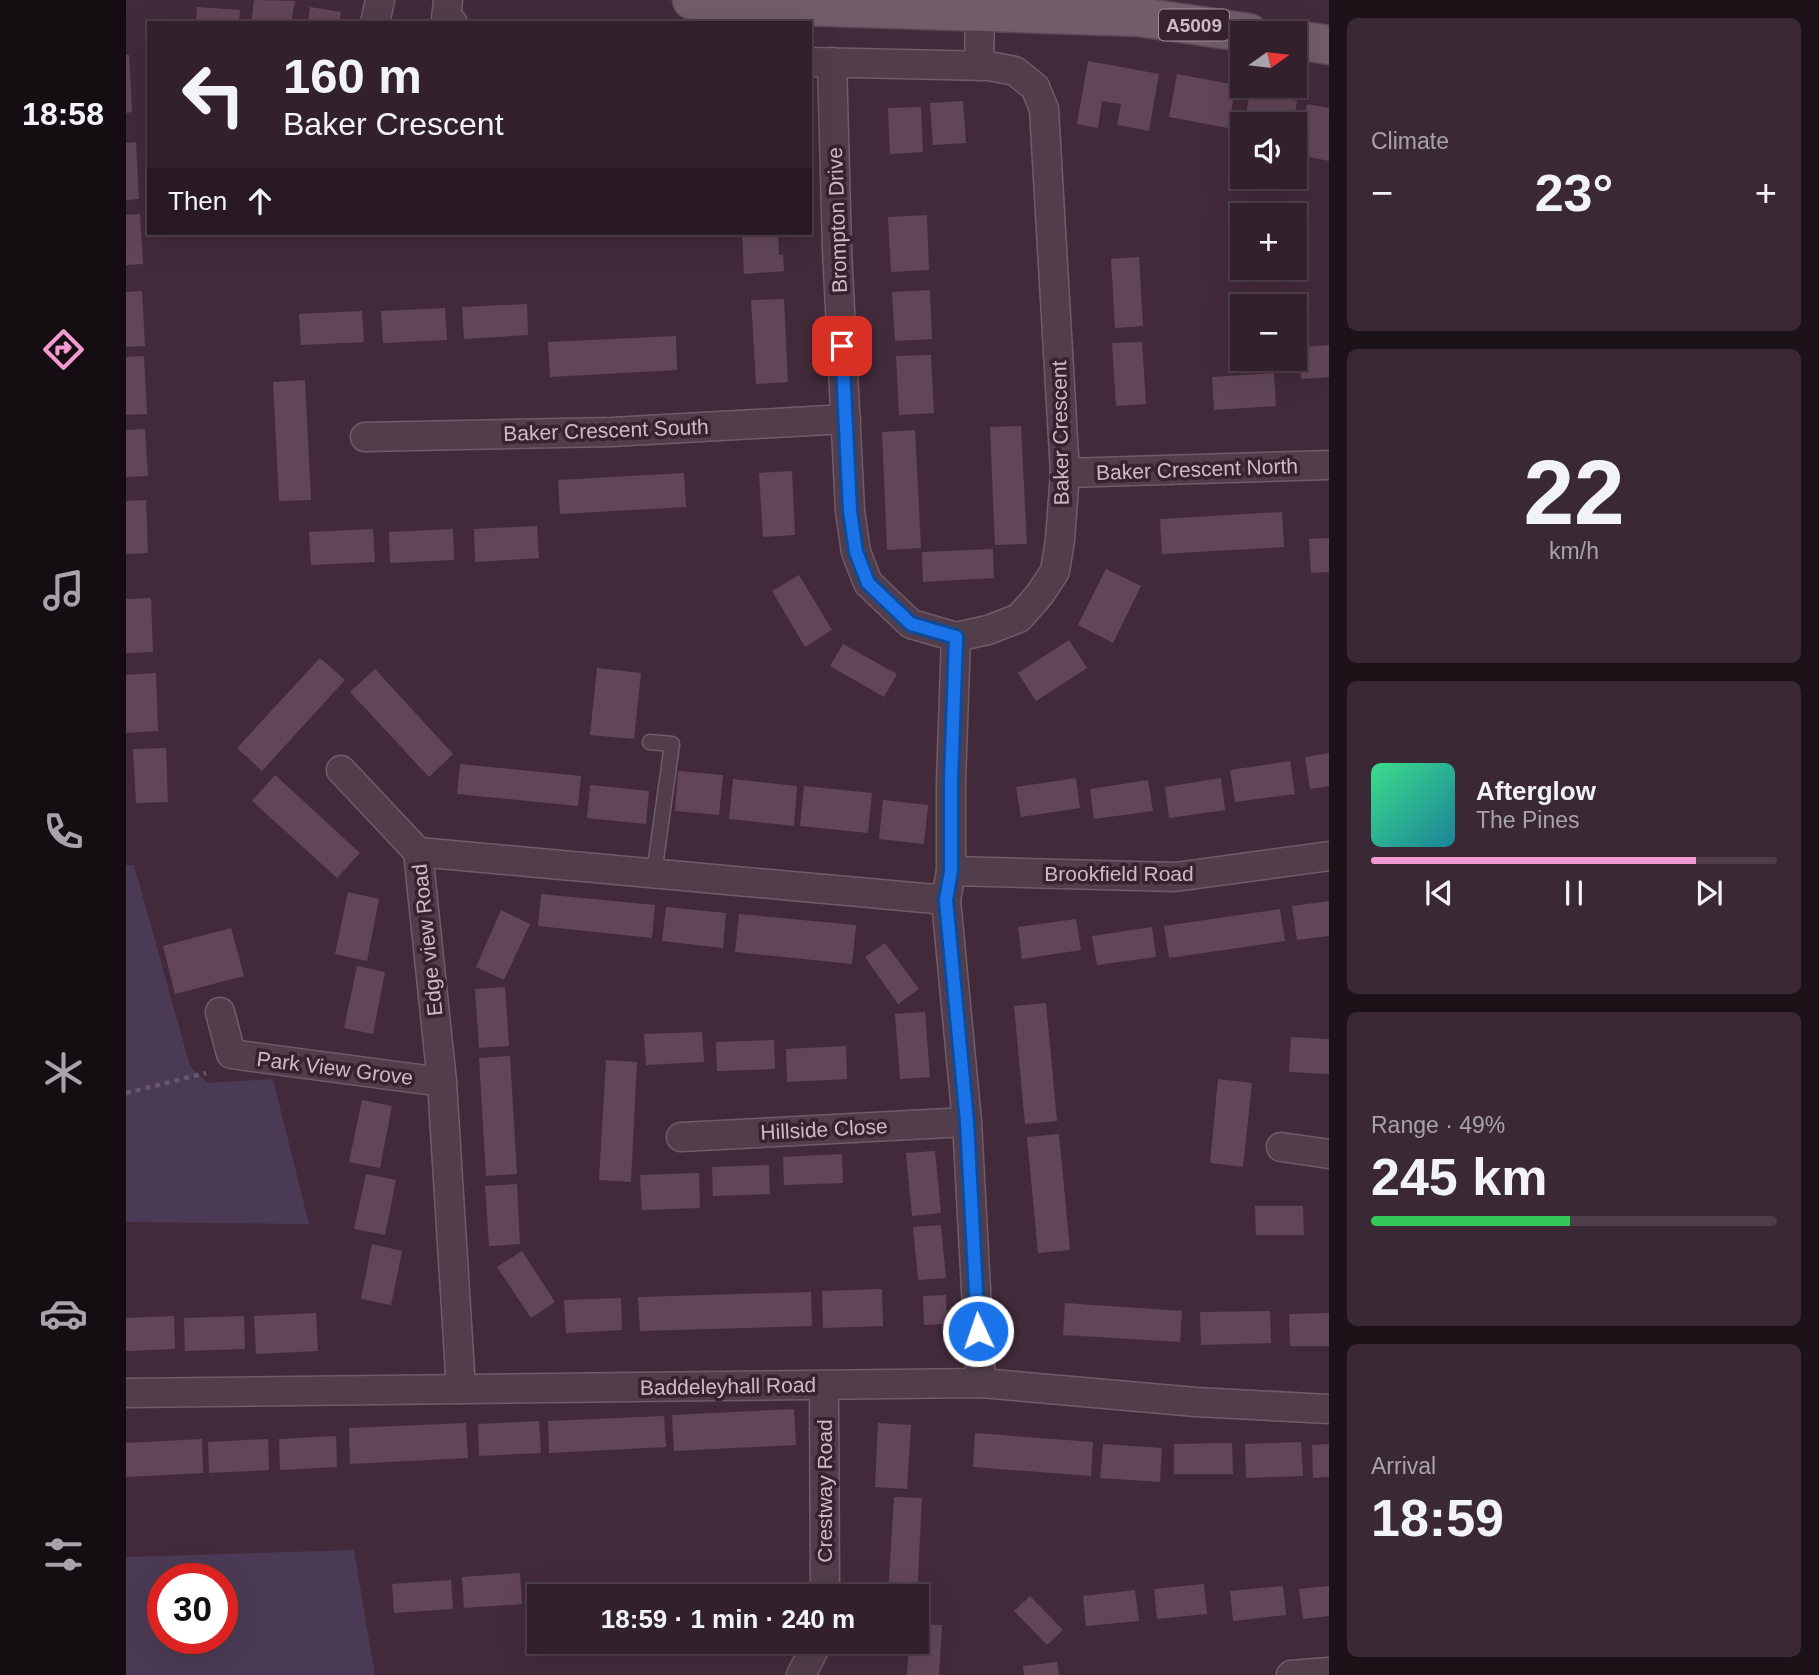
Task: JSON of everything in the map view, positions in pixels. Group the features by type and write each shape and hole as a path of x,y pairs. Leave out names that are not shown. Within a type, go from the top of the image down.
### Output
{"main road":[{"name":"A5009","path":"692,0 957,7 1139,8 1230,29"},
{"path":"1307,42 1329,46"}],"street":[{"path":"375,21 380,0"},
{"path":"448,0 446,20 448,21"},
{"path":"957,7 979,66"},
{"name":"Baker Crescent","path":"821,62 979,66 1015,71 1035,87 1044,109 1065,473 1055,571 1019,618 988,630 956,637 911,624 868,583 856,552 850,511 846,419"},
{"name":"Brompton Drive","path":"821,62 837,249 846,419"},
{"name":"Baker Crescent South","path":"365,437 612,432 846,419"},
{"name":"Baker Crescent North","path":"1065,473 1329,465"},
{"path":"956,637 951,871 946,900 967,1122 981,1383"},
{"path":"341,770 418,852"},
{"name":"Edge view Road","path":"461,1389 442,1082 418,852 946,900"},
{"name":"Brookfield Road","path":"951,871 1175,877 1329,856"},
{"name":"Park View Grove","path":"220,1012 231,1054 442,1082"},
{"name":"Hillside Close","path":"681,1136 967,1122"},
{"path":"1281,1147 1329,1154"},
{"name":"Baddeleyhall Road","path":"126,1393 981,1383 1196,1402 1329,1409"},
{"name":"Crestway Road","path":"824,1386 825,1584"},
{"path":"801,1675 812,1654"},
{"path":"1291,1675 1329,1672"}],"lane":[{"path":"650,741 671,744 654,874"}],"path":[{"path":"126,1093 206,1073"}],"shaded area":[{"path":"126,865 134,865 190,1066 207,1083 273,1079 309,1224 126,1222"},
{"path":"354,1550 375,1675 126,1675 126,1557"}],"building":[{"path":"254,0 295,1 291,21 251,21"},
{"path":"197,7 240,10 239,21 196,21"},
{"path":"310,7 341,12 339,21 308,21"},
{"path":"126,55 129,55 132,112 126,113"},
{"path":"1088,61 1159,74 1149,131 1117,125 1121,104 1102,101 1098,128 1077,124"},
{"path":"1177,74 1230,84 1230,98 1234,98 1228,128 1169,117"},
{"path":"1249,98 1297,101 1295,112 1246,112"},
{"path":"963,101 966,143 933,145 930,103"},
{"path":"1307,104 1329,108 1329,161 1307,157"},
{"path":"921,107 923,152 890,154 888,108"},
{"path":"136,142 139,199 126,200 126,143"},
{"path":"140,214 143,264 126,265 126,215"},
{"path":"927,215 929,270 891,272 888,217"},
{"path":"742,235 778,235 779,255 783,255 784,271 744,274"},
{"path":"1139,257 1143,326 1115,328 1111,259"},
{"path":"930,290 932,339 895,341 892,292"},
{"path":"142,291 145,346 126,347 126,292"},
{"path":"784,299 788,382 756,384 751,300"},
{"path":"527,304 528,335 464,339 462,307"},
{"path":"445,308 447,340 383,343 381,311"},
{"path":"362,311 364,342 301,345 299,314"},
{"path":"676,336 677,370 550,377 548,342"},
{"path":"1142,342 1146,404 1116,406 1112,343"},
{"path":"1329,345 1329,377 1301,379 1300,371 1307,371 1307,346"},
{"path":"931,355 934,413 899,415 896,356"},
{"path":"144,356 147,414 126,415 126,357"},
{"path":"1274,373 1276,406 1214,410 1212,377"},
{"path":"305,380 311,500 279,501 273,382"},
{"path":"1021,426 1027,544 995,545 990,427"},
{"path":"145,429 148,476 126,477 126,430"},
{"path":"915,430 921,548 887,550 882,432"},
{"path":"792,471 795,535 763,537 759,473"},
{"path":"684,473 686,507 560,514 558,480"},
{"path":"146,500 148,553 126,554 126,501"},
{"path":"1282,512 1284,547 1162,554 1160,519"},
{"path":"537,526 539,558 475,562 474,529"},
{"path":"373,529 375,562 311,565 309,532"},
{"path":"453,529 454,560 390,563 389,532"},
{"path":"1329,538 1329,572 1311,573 1309,539"},
{"path":"993,549 994,578 923,582 922,552"},
{"path":"1106,569 1141,586 1113,643 1078,625"},
{"path":"799,575 832,630 805,647 772,591"},
{"path":"151,598 153,652 126,653 126,599"},
{"path":"1069,640 1087,668 1036,701 1018,673"},
{"path":"843,644 897,674 884,697 830,666"},
{"path":"320,658 345,680 262,771 237,748"},
{"path":"597,668 641,673 634,739 590,735"},
{"path":"375,669 453,754 429,777 350,692"},
{"path":"156,673 158,731 126,733 126,675"},
{"path":"166,748 168,802 136,803 133,749"},
{"path":"1329,753 1329,786 1310,789 1305,757"},
{"path":"1290,761 1295,794 1235,802 1230,770"},
{"path":"460,764 581,776 578,806 457,794"},
{"path":"678,771 723,775 719,815 675,811"},
{"path":"275,775 360,853 337,878 252,801"},
{"path":"1076,778 1080,808 1021,817 1016,787"},
{"path":"1221,778 1225,810 1169,818 1165,787"},
{"path":"733,779 797,786 794,826 729,819"},
{"path":"1148,780 1153,811 1094,819 1090,789"},
{"path":"590,785 649,791 646,824 587,818"},
{"path":"804,786 872,793 868,833 800,826"},
{"path":"883,800 928,805 924,844 879,839"},
{"path":"348,892 379,899 367,961 335,954"},
{"path":"541,894 655,905 652,938 538,926"},
{"path":"1329,901 1329,936 1297,940 1292,906"},
{"path":"666,907 726,913 723,948 662,941"},
{"path":"1280,909 1285,941 1169,958 1164,926"},
{"path":"501,910 530,924 504,980 476,967"},
{"path":"739,914 856,925 852,964 735,952"},
{"path":"1076,919 1081,950 1022,959 1018,927"},
{"path":"1152,927 1156,957 1097,965 1092,936"},
{"path":"231,928 244,976 175,994 163,946"},
{"path":"885,943 919,989 898,1004 865,957"},
{"path":"357,966 385,972 373,1034 344,1028"},
{"path":"505,987 509,1046 479,1048 475,989"},
{"path":"1046,1003 1057,1121 1025,1124 1014,1006"},
{"path":"925,1012 930,1077 900,1079 895,1014"},
{"path":"702,1032 704,1062 646,1065 644,1034"},
{"path":"1291,1037 1329,1039 1329,1074 1289,1072"},
{"path":"774,1040 775,1069 717,1071 716,1042"},
{"path":"846,1046 847,1079 787,1082 786,1049"},
{"path":"510,1056 517,1174 486,1176 479,1058"},
{"path":"606,1060 637,1062 631,1182 599,1180"},
{"path":"1218,1079 1252,1083 1243,1167 1210,1163"},
{"path":"362,1100 392,1106 380,1168 349,1162"},
{"path":"1059,1134 1070,1250 1038,1253 1027,1137"},
{"path":"935,1151 941,1213 912,1216 906,1153"},
{"path":"842,1154 843,1183 784,1185 783,1157"},
{"path":"769,1165 770,1194 713,1196 712,1167"},
{"path":"699,1173 700,1208 642,1210 640,1175"},
{"path":"366,1174 396,1180 385,1235 354,1229"},
{"path":"517,1184 520,1244 489,1246 485,1186"},
{"path":"1255,1206 1303,1206 1304,1235 1256,1235"},
{"path":"941,1225 946,1278 918,1280 913,1227"},
{"path":"372,1244 402,1251 391,1305 361,1299"},
{"path":"522,1251 555,1302 531,1318 497,1267"},
{"path":"882,1289 883,1326 823,1328 822,1291"},
{"path":"811,1292 812,1326 640,1331 638,1297"},
{"path":"946,1295 947,1324 924,1325 923,1296"},
{"path":"621,1298 622,1330 566,1333 564,1300"},
{"path":"1065,1303 1182,1311 1180,1342 1063,1335"},
{"path":"1270,1311 1271,1343 1201,1345 1200,1312"},
{"path":"316,1313 318,1351 256,1354 254,1316"},
{"path":"1329,1313 1329,1346 1290,1346 1289,1314"},
{"path":"174,1316 175,1349 126,1351 126,1318"},
{"path":"244,1316 245,1349 185,1351 184,1318"},
{"path":"794,1409 796,1445 674,1451 672,1415"},
{"path":"664,1416 666,1447 549,1453 548,1421"},
{"path":"539,1421 541,1453 479,1456 478,1424"},
{"path":"466,1423 468,1458 350,1464 349,1428"},
{"path":"878,1423 911,1425 907,1489 875,1487"},
{"path":"975,1433 1093,1442 1091,1476 973,1467"},
{"path":"336,1436 337,1467 280,1470 279,1439"},
{"path":"202,1439 203,1473 126,1477 126,1443"},
{"path":"268,1439 269,1470 209,1473 208,1442"},
{"path":"1301,1442 1303,1476 1246,1478 1245,1444"},
{"path":"1232,1443 1233,1474 1174,1474 1174,1444"},
{"path":"1103,1444 1162,1448 1160,1482 1100,1478"},
{"path":"1329,1444 1329,1477 1313,1478 1312,1445"},
{"path":"894,1497 922,1498 918,1584 889,1584"},
{"path":"520,1573 522,1604 464,1608 462,1577"},
{"path":"451,1580 453,1609 394,1613 392,1584"},
{"path":"1204,1584 1207,1614 1157,1619 1154,1589"},
{"path":"1283,1586 1286,1615 1233,1621 1230,1591"},
{"path":"1329,1586 1329,1616 1303,1619 1299,1589"},
{"path":"1135,1590 1139,1621 1086,1626 1083,1596"},
{"path":"1030,1596 1063,1630 1047,1645 1014,1611"},
{"path":"929,1624 942,1625 939,1675 907,1675 908,1654 929,1654"},
{"path":"1057,1662 1059,1675 1024,1675 1023,1666"}],"route":[{"path":"842,346 850,511 856,552 868,583 911,624 956,637 951,871 946,900 967,1122 978,1331"}]}
